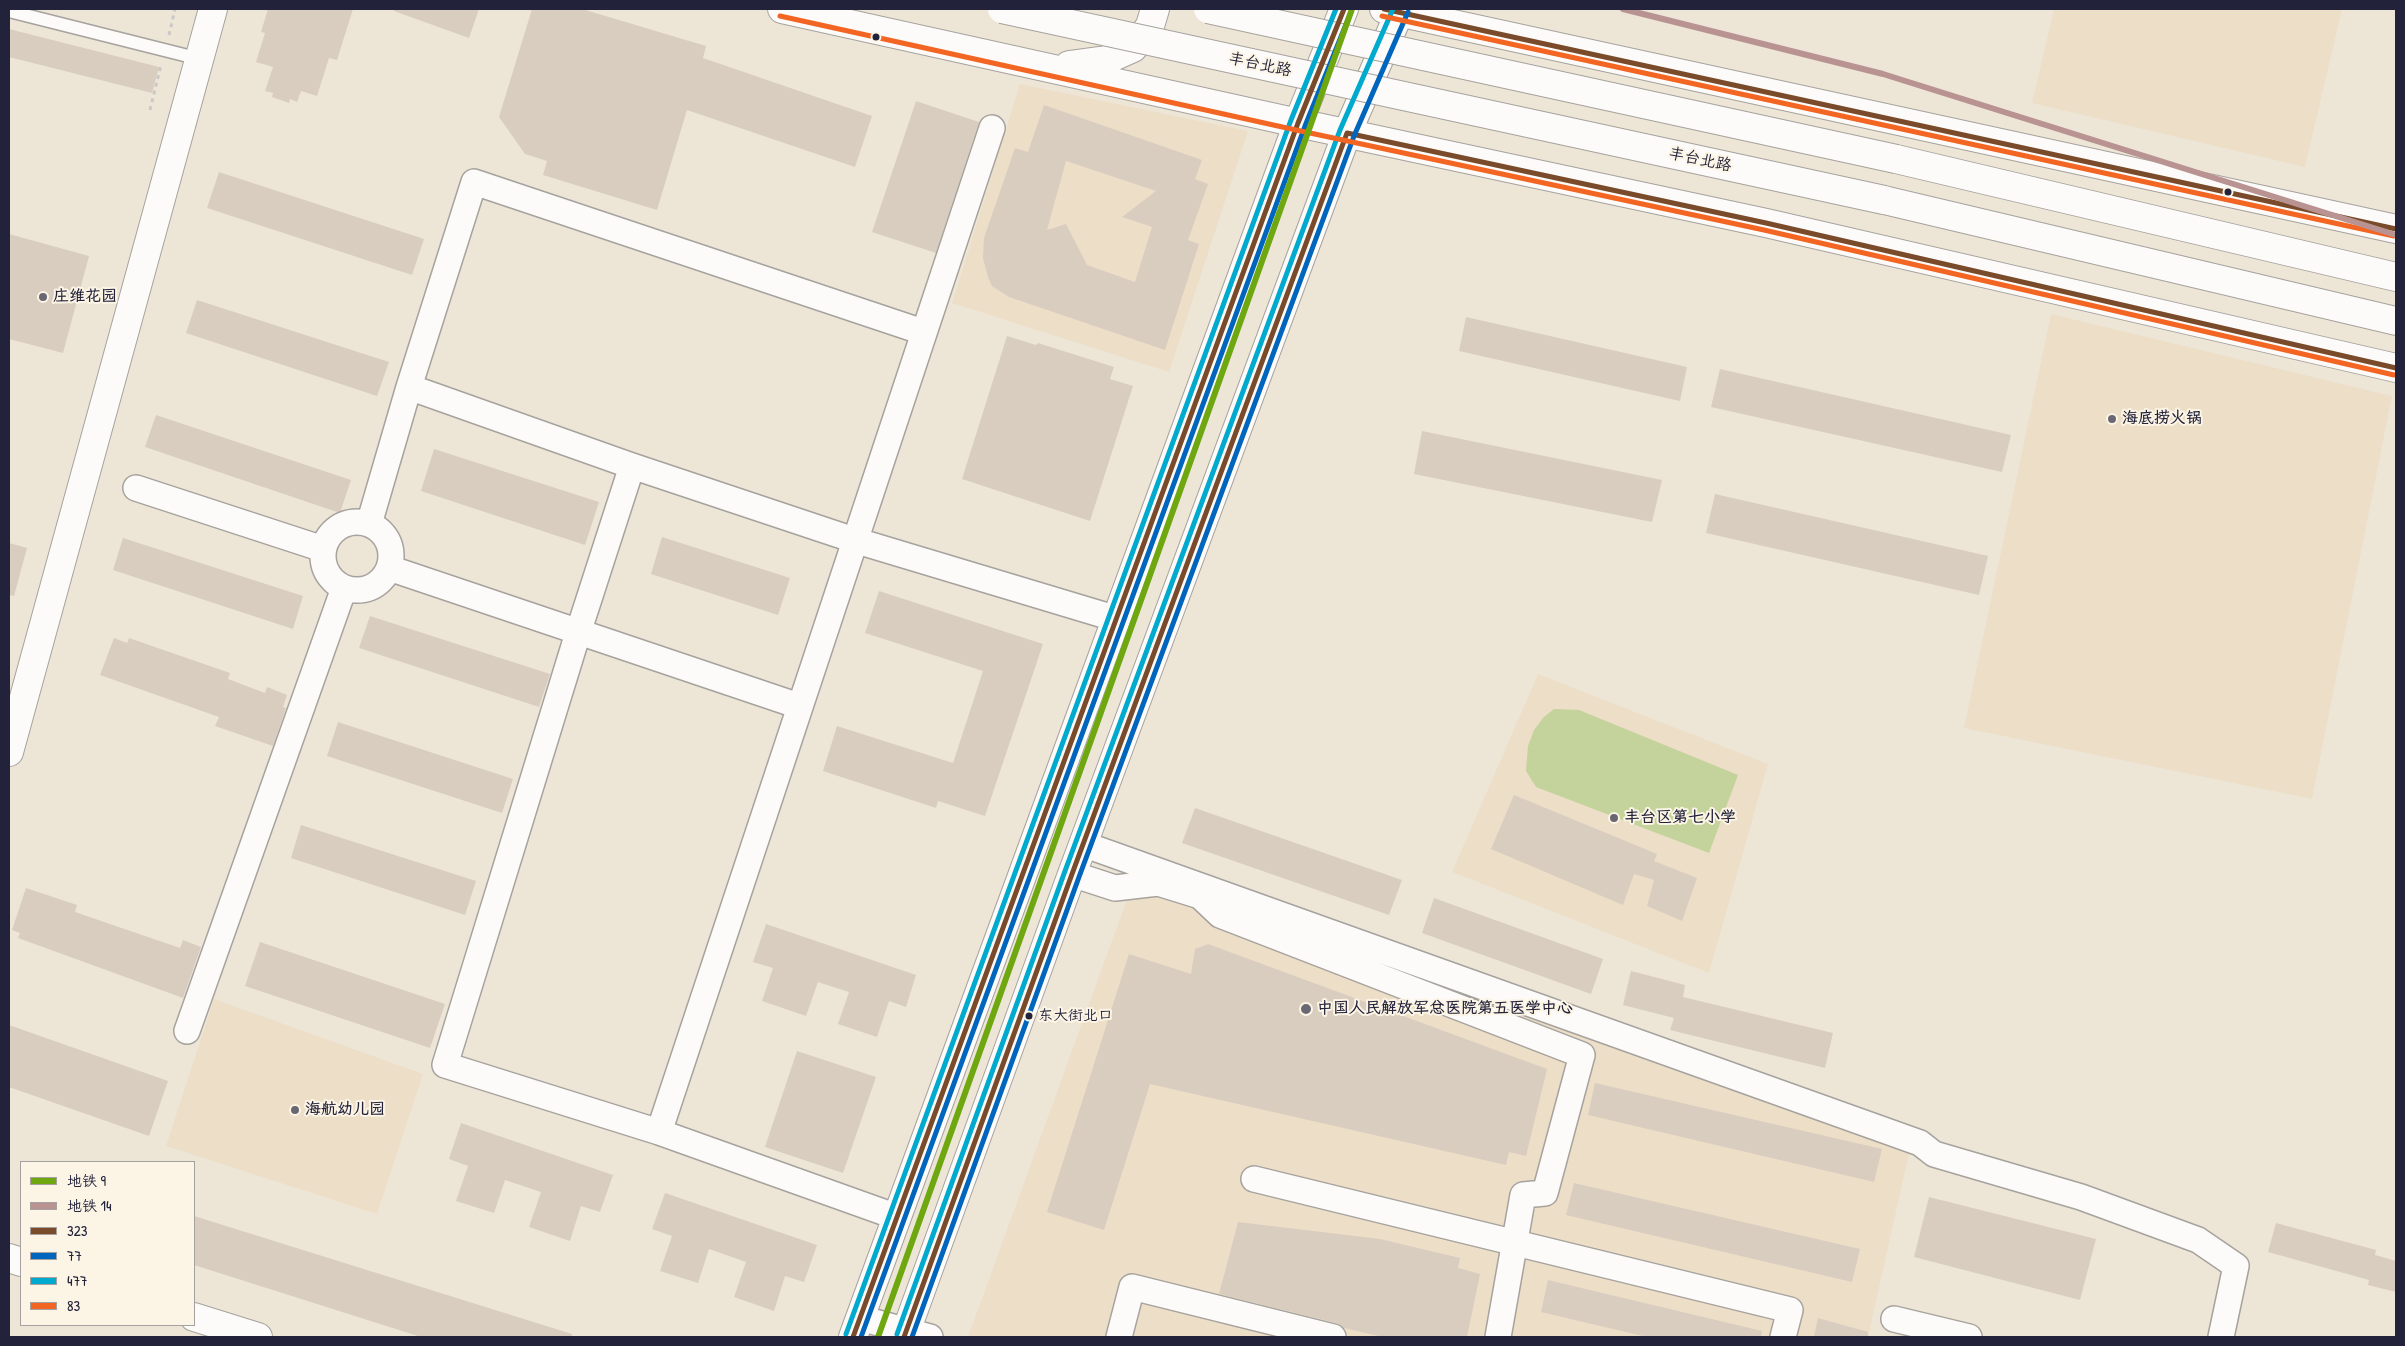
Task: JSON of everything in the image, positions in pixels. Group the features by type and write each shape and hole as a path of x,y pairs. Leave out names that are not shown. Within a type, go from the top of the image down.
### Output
{"main road":[{"path":"9,752 213,9"},
{"path":"782,9 1298,123 1766,223 2396,368"},
{"name":"丰台北路","path":"1002,9 1884,200 2396,321"},
{"path":"1050,68 1106,60 1133,48 1150,26 1155,9"},
{"path":"1208,9 1896,159 2396,277"},
{"path":"856,1327 1298,123 1344,9"},
{"path":"914,1335 1072,874 1347,133 1395,10 2396,229"},
{"path":"195,1317 258,1337"}],"street":[{"path":"659,1132 992,128"},
{"path":"369,524 409,387 474,182 923,332"},
{"path":"409,387 632,466 854,540 1117,619"},
{"path":"632,466 578,633 445,1065 659,1132 897,1216"},
{"path":"136,488 323,549"},
{"path":"357,521 369,524 386,537 391,558 389,568 384,578 375,585 360,590 344,588 326,572 323,561 323,549 335,529 346,523 357,521"},
{"path":"389,568 799,706"},
{"path":"187,1031 344,588"},
{"path":"1083,844 1920,1143 1934,1154 2081,1197 2198,1240 2236,1266 2221,1337"},
{"path":"1072,874 1115,888 1158,883 1200,896 1220,915 1582,1055 1545,1193 1523,1194 1498,1337"},
{"path":"1254,1179 1790,1310 1783,1337"},
{"path":"1119,1337 1132,1287 1332,1337"},
{"path":"1894,1319 1969,1337"},
{"path":"856,1327 914,1335"}],"lane":[{"path":"9,11 200,59"}],"shaded area":[{"path":"2054,9 2342,9 2305,167 2032,103"},
{"path":"1020,84 1248,131 1169,372 952,303"},
{"path":"2051,314 2392,396 2312,799 1964,728"},
{"name":"丰台区第七小学","path":"1538,674 1768,764 1709,973 1452,872"},
{"name":"中国人民解放军总医院第五医学中心","path":"1138,869 1910,1149 1868,1337 968,1337"},
{"name":"海航幼儿园","path":"214,999 423,1074 377,1214 166,1146"}],"green space":[{"path":"1554,709 1579,710 1738,775 1709,853 1536,787 1526,771 1528,746 1534,730 1544,717"}],"building":[{"path":"268,9 353,9 337,60 329,58 317,96 301,91 297,102 290,99 289,103 272,97 273,93 265,91 273,67 256,62 265,33 261,32"},
{"path":"394,9 479,9 469,38 394,11"},
{"path":"532,9 582,9 706,46 703,58 872,116 855,167 687,110 657,210 543,175 547,161 525,154 499,117"},
{"path":"9,29 159,67 152,93 9,57"},
{"path":"916,101 979,122 936,253 872,232"},
{"path":"1044,105 1202,160 1195,179 1208,184 1188,240 1199,244 1165,350 1009,297 992,286 983,258 984,238 1015,148 1028,152","holes":["1066,161 1156,191 1122,217 1152,227 1135,282 1087,265 1066,224 1047,230"]},
{"path":"219,172 424,239 412,275 207,208"},
{"name":"庄维花园","path":"9,234 89,256 63,353 9,339"},
{"path":"197,300 389,362 377,396 186,333"},
{"path":"1466,317 1687,367 1680,401 1459,351"},
{"path":"1007,336 1036,345 1038,343 1114,367 1110,379 1133,386 1090,521 962,479"},
{"path":"1720,369 2011,435 2002,472 1711,407"},
{"path":"156,415 351,480 340,513 145,447"},
{"path":"1422,431 1662,480 1652,522 1414,474"},
{"path":"434,449 599,502 585,545 421,491"},
{"path":"1715,494 1988,556 1979,595 1706,533"},
{"path":"662,537 790,578 778,615 651,574"},
{"path":"123,538 303,596 293,629 113,570"},
{"path":"9,543 27,548 14,596 9,595"},
{"path":"879,591 1043,644 985,816 938,801 936,808 823,771 837,726 953,763 983,671 865,633"},
{"path":"370,616 550,674 539,707 359,648"},
{"path":"114,638 127,643 129,638 230,673 228,679 265,693 267,687 287,695 283,707 286,708 273,746 215,726 219,717 100,675"},
{"path":"338,722 513,779 502,813 327,756"},
{"path":"1514,795 1657,854 1654,861 1697,878 1682,921 1647,906 1654,880 1634,874 1623,905 1491,849"},
{"path":"1195,808 1402,880 1389,915 1182,843"},
{"path":"301,825 476,881 465,915 291,858"},
{"path":"26,888 77,905 75,912 180,948 183,940 201,947 183,998 18,938 20,933 12,930"},
{"path":"1434,898 1603,959 1591,994 1422,933"},
{"path":"766,924 916,975 906,1007 889,1001 877,1037 838,1024 849,992 818,982 806,1016 762,1001 773,968 753,962"},
{"path":"260,942 445,1004 430,1048 245,986"},
{"path":"1208,944 1547,1069 1526,1156 1509,1152 1506,1165 1150,1084 1104,1230 1047,1212 1129,954 1191,974 1195,949"},
{"path":"1631,971 1685,985 1683,997 1833,1033 1825,1068 1670,1030 1674,1018 1623,1005"},
{"path":"9,1025 168,1081 149,1136 9,1087"},
{"path":"797,1051 876,1077 843,1173 765,1147"},
{"path":"1595,1083 1882,1149 1874,1182 1588,1115"},
{"path":"461,1123 613,1175 600,1212 581,1206 570,1241 529,1227 541,1192 505,1180 494,1213 456,1201 468,1166 449,1159"},
{"path":"1574,1183 1860,1249 1852,1282 1566,1215"},
{"path":"665,1193 817,1245 804,1282 785,1276 774,1311 734,1297 746,1262 709,1249 698,1283 660,1271 672,1236 652,1229"},
{"path":"1929,1197 2096,1239 2080,1300 1914,1257"},
{"path":"195,1216 572,1334 572,1337 421,1337 195,1265"},
{"path":"1238,1222 1380,1239 1460,1258 1458,1268 1480,1274 1467,1337 1383,1337 1344,1328 1336,1323 1219,1294"},
{"path":"2276,1223 2376,1250 2375,1255 2396,1261 2396,1292 2368,1285 2369,1280 2268,1252"},
{"path":"1548,1280 1762,1331 1761,1337 1647,1337 1541,1312"},
{"path":"1818,1318 1868,1332 1868,1337 1814,1337"}],"metro line":[{"name":"9","path":"878,1337 1352,9"},
{"name":"14","path":"1623,9 1883,74 2396,235"}],"transit line":[{"name":"477","path":"846,1334 1291,120 1336,9"},
{"name":"323","path":"853,1337 1298,123 1344,9"},
{"name":"323","path":"1384,9 2396,229"},
{"name":"477","path":"897,1334 1065,871 1340,130 1393,9"},
{"name":"77","path":"861,1337 1305,126 1351,12"},
{"name":"77","path":"912,1337 1079,877 1354,136 1408,12"},
{"name":"83","path":"780,16 1296,130 1764,230 2394,375"},
{"name":"83","path":"1382,16 2394,236"},
{"name":"323","path":"904,1337 1072,874 1347,133 1766,223 2396,368"}],"place":[{"name":"庄维花园","path":"43,297"},
{"name":"海底捞火锅","path":"2112,419"},
{"name":"丰台区第七小学","path":"1614,818"},
{"name":"中国人民解放军总医院第五医学中心","path":"1306,1009"},
{"name":"东大街北口","path":"1029,1016"},
{"name":"海航幼儿园","path":"295,1110"}]}
